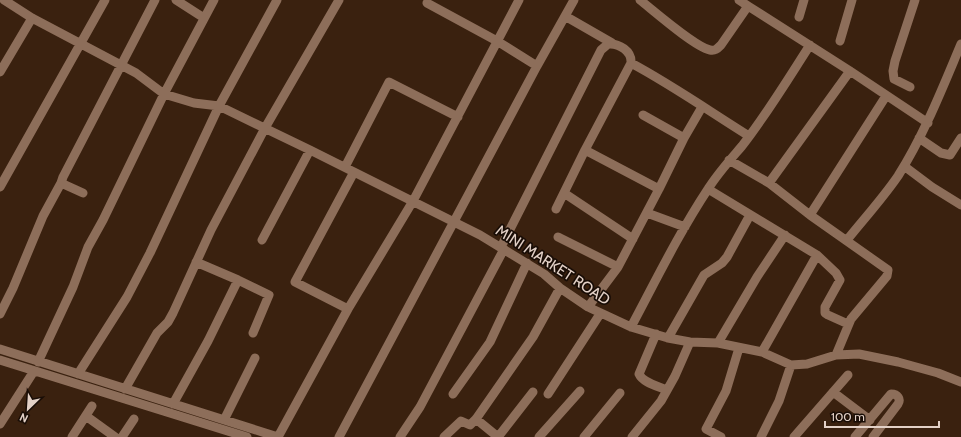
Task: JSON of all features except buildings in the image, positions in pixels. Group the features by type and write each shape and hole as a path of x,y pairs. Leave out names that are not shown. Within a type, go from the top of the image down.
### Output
{"street":[{"path":"4,0 32,18 136,73 164,94"},
{"path":"0,187 105,0"},
{"path":"0,314 13,288 46,210 61,183 66,169 155,0"},
{"path":"176,0 204,18"},
{"path":"38,362 73,288 94,234 103,220 164,94 214,0"},
{"path":"78,374 127,297 150,253 219,106 277,0"},
{"path":"125,389 157,333 168,322 173,313 211,230 265,128 339,0"},
{"path":"0,350 278,437 348,309 413,201 519,0"},
{"path":"339,437 537,66 574,0"},
{"path":"640,0 698,45 712,50 716,49 720,45 748,6"},
{"path":"739,0 928,123"},
{"path":"799,17 804,0"},
{"path":"840,41 852,0"},
{"path":"910,87 894,79 893,71 916,0"},
{"path":"425,1 497,41 537,66"},
{"path":"556,209 631,63 630,54 617,44 612,43 565,16"},
{"path":"0,72 32,18"},
{"path":"400,437 420,407 502,248 601,50 606,45 612,43"},
{"path":"847,240 897,178 904,166 928,123 961,44"},
{"path":"631,327 685,227 708,189 728,160 749,136 810,45"},
{"path":"631,63 658,77 702,107 749,136"},
{"path":"769,182 850,71"},
{"path":"344,167 389,82 458,117"},
{"name":"MINI MARKET ROAD","path":"164,94 194,103 219,106 413,201 502,248 527,263 544,274 560,288 600,314 631,327 668,338 690,342 718,343 762,352 791,365"},
{"path":"810,215 886,96"},
{"path":"588,307 618,267 684,138 702,107"},
{"path":"643,114 684,138"},
{"path":"919,138 946,154 950,154 961,138"},
{"path":"262,240 310,150"},
{"path":"585,150 659,189"},
{"path":"728,160 769,182 810,215 885,267 889,273 856,312 848,324 836,355"},
{"path":"904,166 932,187 961,205"},
{"path":"348,309 295,282 354,172"},
{"path":"61,183 83,193"},
{"path":"708,189 817,255 839,276 840,280 825,307 825,313 828,316 848,324"},
{"path":"564,193 633,238"},
{"path":"646,213 685,227"},
{"path":"668,338 704,275 722,263 727,257 750,215"},
{"path":"718,343 756,277 785,235"},
{"path":"558,237 618,267"},
{"path":"762,352 817,255"},
{"path":"196,262 269,295 253,333"},
{"path":"453,394 490,342 527,263"},
{"path":"173,404 208,341 238,280"},
{"path":"444,437 461,421 470,424 476,419 533,337 560,288"},
{"path":"548,394 600,314"},
{"path":"656,334 639,374 646,381 667,390"},
{"path":"632,437 661,401 676,376 690,342"},
{"path":"721,437 704,433 726,391 739,348"},
{"path":"761,437 779,402 791,365 807,364 836,355 859,354 898,362 938,373 961,382"},
{"path":"224,420 255,358"},
{"path":"0,360 248,437"},
{"path":"0,424 34,371"},
{"path":"794,437 848,375"},
{"path":"539,437 580,391"},
{"path":"476,419 498,437 533,392"},
{"path":"833,392 870,420"},
{"path":"584,437 620,393"},
{"path":"855,437 892,394 894,394 900,401 873,437"},
{"path":"72,437 92,406"},
{"path":"86,416 115,437"},
{"path":"122,437 134,419"}]}
